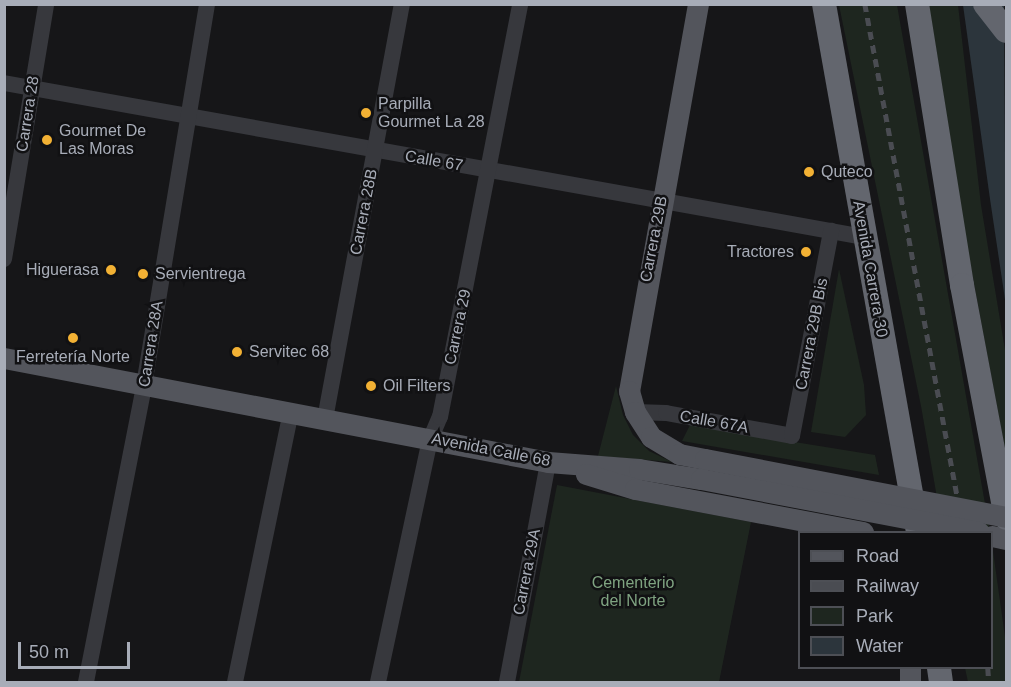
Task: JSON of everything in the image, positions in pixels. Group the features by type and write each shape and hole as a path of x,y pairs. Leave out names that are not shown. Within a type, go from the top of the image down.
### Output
{"highway":[{"name":"Avenida Carrera 30","path":"824,4 918,531"},
{"path":"917,4 962,285 1006,518"},
{"path":"986,4 1006,31"}],"main road":[{"name":"Carrera 29B","path":"680,454 651,436 635,412 629,391 630,370 698,4"},
{"name":"Avenida Calle 68","path":"4,358 548,462 639,469 703,469 1006,518"},
{"name":"Avenida Calle 68","path":"680,454 703,469 975,531"},
{"path":"548,462 635,489 858,531"}],"street":[{"name":"Carrera 28","path":"4,259 46,4"},
{"name":"Carrera 28A","path":"87,682 144,385 207,4"},
{"name":"Carrera 28B","path":"325,419 402,4"},
{"name":"Carrera 29","path":"378,682 430,440 440,417 490,171 520,4"},
{"name":"Calle 67","path":"4,83 864,237"},
{"name":"Carrera 29B Bis","path":"792,436 831,231"},
{"path":"235,682 291,412"},
{"name":"Calle 67A","path":"635,412 666,413 792,436"},
{"name":"Carrera 29A","path":"507,682 548,462"}],"green space":[{"path":"839,5 897,5 990,531 943,531 921,406"},
{"path":"929,5 958,5 981,205 1006,356 1006,455 969,257"},
{"path":"839,269 864,385 866,415 845,437 811,432"},
{"path":"616,386 623,415 633,435 649,451 672,462 598,456"},
{"path":"690,425 875,455 879,475 682,441"},
{"name":"Cementerio del Norte","path":"557,485 751,522 719,682 519,682"},
{"path":"993,551 1006,644 1006,682 968,682 965,669 993,669"}],"water":[{"path":"963,5 1004,5 1006,306 990,199"}],"railway":[{"path":"865,4 964,531"},
{"path":"988,669 989,682"}],"place":[{"name":"Parpilla Gourmet La 28","path":"366,113"},
{"name":"Gourmet De Las Moras","path":"47,140"},
{"name":"Quteco","path":"809,172"},
{"name":"Tractores","path":"806,252"},
{"name":"Higuerasa","path":"111,270"},
{"name":"Servientrega","path":"143,274"},
{"name":"Ferretería Norte","path":"73,338"},
{"name":"Servitec 68","path":"237,352"},
{"name":"Oil Filters","path":"371,386"}]}
